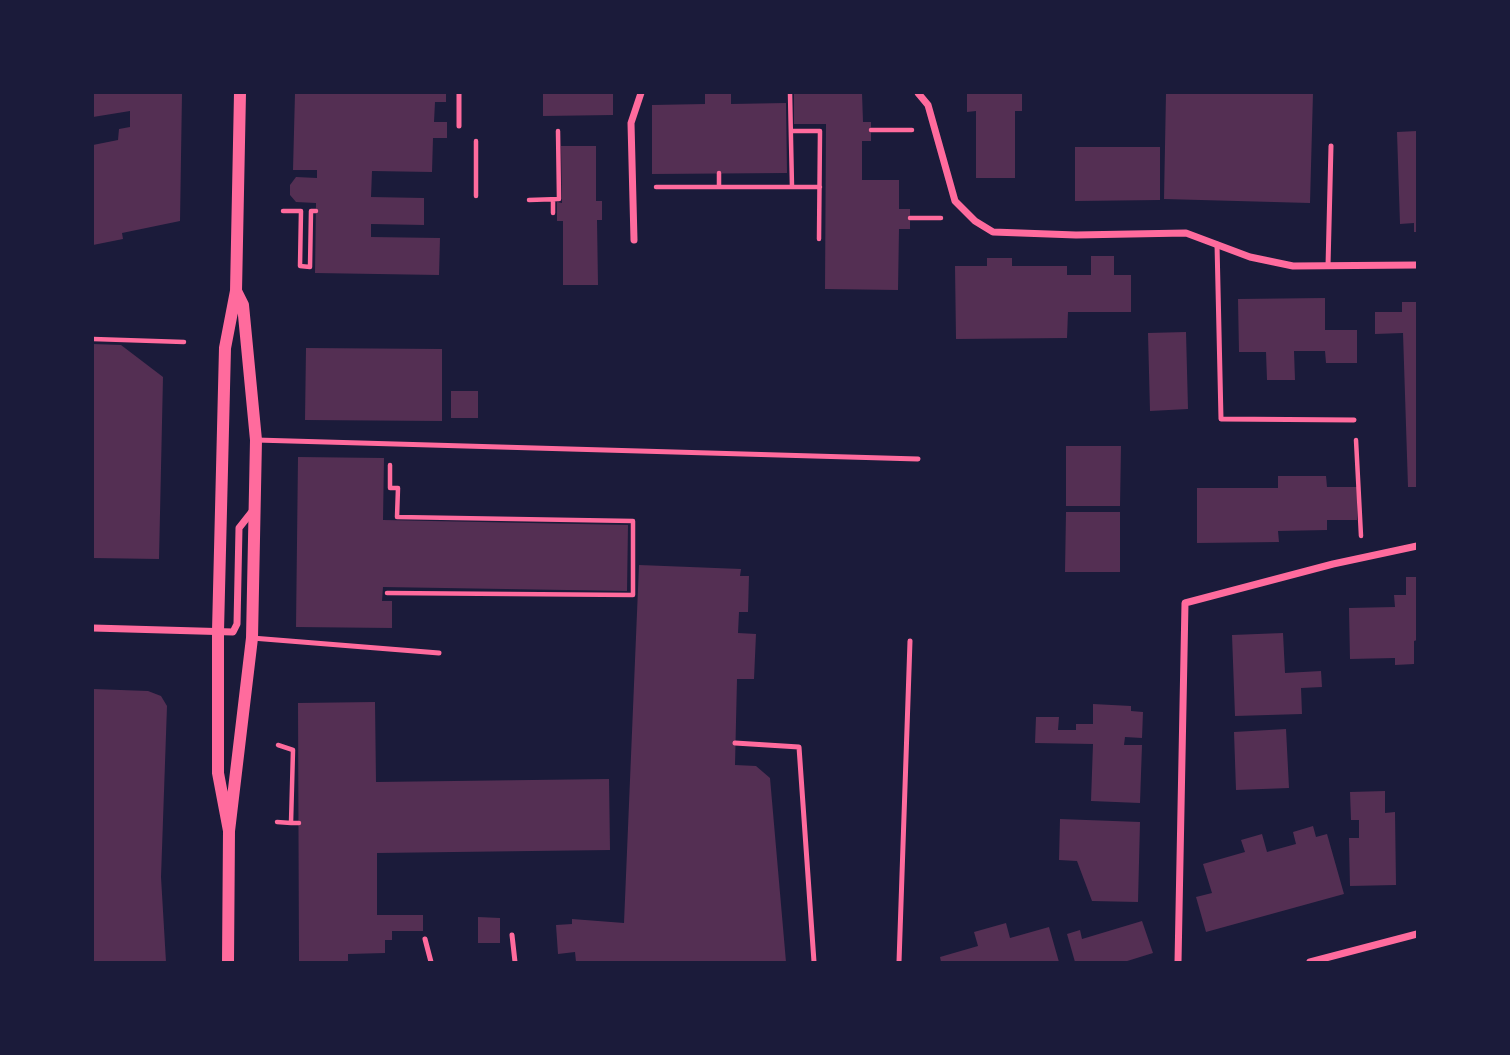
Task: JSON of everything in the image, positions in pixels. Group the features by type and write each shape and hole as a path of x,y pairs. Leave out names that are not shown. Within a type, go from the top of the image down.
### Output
{"street":[{"path":"229,831 218,772 218,631 225,348 236,291 240,93"},
{"path":"634,240 631,123 640,93"},
{"path":"918,93 928,105 955,201 993,232 1076,235 1186,233 1250,257 1293,267 1417,265"},
{"path":"228,962 229,831 252,638 256,440 243,305 236,291"},
{"path":"93,628 233,632 237,624 239,528 254,509"},
{"path":"1178,962 1185,603 1333,564 1417,546"},
{"path":"1310,962 1417,933"}],"lane":[{"path":"459,93 459,126"},
{"path":"1328,266 1331,146"},
{"path":"1217,244 1220,419 1354,420"},
{"path":"256,440 918,459"},
{"path":"252,638 439,653"},
{"path":"899,962 910,641"},
{"path":"736,743 799,747 814,962"},
{"path":"512,935 515,962"},
{"path":"425,939 431,962"}],"path":[{"path":"790,93 792,187"},
{"path":"871,130 916,130"},
{"path":"529,200 559,199 558,131"},
{"path":"791,131 820,131 819,239"},
{"path":"719,173 719,187"},
{"path":"656,187 820,187"},
{"path":"553,200 553,213"},
{"path":"284,211 301,211 314,211 310,267 300,266 301,211"},
{"path":"910,218 951,218"},
{"path":"93,339 184,342"},
{"path":"1354,420 1361,540"},
{"path":"387,593 633,595 633,521 397,517 398,488 390,488 391,455"},
{"path":"278,745 293,750 291,823"},
{"path":"277,822 299,823"}],"building":[{"path":"93,93 182,93 180,221 122,233 123,239 93,245 93,145 118,140 119,129 130,127 130,111 93,117"},
{"path":"295,93 446,93 446,102 435,102 434,122 447,122 447,138 433,138 432,172 372,171 371,197 424,198 424,225 371,224 371,237 440,238 439,275 315,273 316,203 296,202 290,195 290,185 296,177 317,178 317,170 293,170"},
{"path":"543,93 613,93 613,115 543,116"},
{"path":"705,93 731,93 731,104 786,103 787,173 652,174 652,105 705,104"},
{"path":"794,93 862,93 863,122 871,122 871,141 862,141 862,180 899,180 899,209 910,209 910,229 899,229 898,290 825,289 826,124 794,124"},
{"path":"967,93 1022,93 1022,111 1015,111 1015,178 976,178 976,111 967,112"},
{"path":"1166,93 1313,93 1310,203 1164,199"},
{"path":"1417,131 1417,232 1414,232 1414,223 1400,224 1397,132"},
{"path":"561,146 596,146 596,201 602,201 602,220 597,220 598,285 563,285 563,221 557,221 557,202 562,203"},
{"path":"1075,147 1160,147 1160,200 1075,201"},
{"path":"1091,256 1114,256 1114,275 1131,275 1131,312 1068,312 1067,338 956,339 955,266 987,266 987,258 1012,258 1012,266 1067,266 1067,275 1091,275"},
{"path":"1325,298 1325,330 1357,330 1357,363 1326,363 1325,351 1294,351 1295,380 1267,380 1266,352 1239,352 1238,299"},
{"path":"1402,302 1417,302 1417,487 1408,487 1403,333 1375,334 1375,312 1402,312"},
{"path":"1186,332 1188,409 1150,411 1148,333"},
{"path":"93,344 121,345 163,377 159,559 93,558"},
{"path":"306,348 442,349 442,421 305,420"},
{"path":"451,391 478,391 478,418 451,418"},
{"path":"1066,446 1121,446 1120,506 1066,506"},
{"path":"298,457 384,458 383,520 628,525 627,591 383,587 382,601 392,601 392,628 296,627"},
{"path":"1278,476 1326,476 1327,487 1357,487 1357,520 1327,520 1327,530 1278,531 1279,542 1197,543 1197,488 1278,488"},
{"path":"1066,512 1120,512 1120,572 1065,572"},
{"path":"639,565 741,569 740,576 749,576 748,612 739,612 738,633 756,634 754,679 737,679 735,765 756,766 770,778 786,962 576,962 575,952 558,954 556,925 572,924 572,919 624,923"},
{"path":"1406,577 1417,577 1417,640 1414,641 1414,664 1395,665 1395,658 1350,659 1349,608 1395,607 1394,595 1406,595"},
{"path":"1283,633 1285,673 1321,671 1322,687 1301,688 1302,714 1235,716 1232,635"},
{"path":"93,689 148,691 161,696 167,706 161,877 166,962 93,962"},
{"path":"375,702 376,782 609,779 610,850 377,853 377,915 423,915 423,931 392,931 392,940 385,940 385,953 348,954 348,962 299,962 298,703"},
{"path":"1093,704 1131,706 1131,711 1143,712 1142,738 1125,737 1124,745 1142,745 1140,803 1091,801 1093,744 1035,743 1036,717 1059,717 1058,730 1076,730 1076,724 1093,724"},
{"path":"1286,729 1289,788 1236,790 1234,732"},
{"path":"1385,791 1385,813 1395,812 1396,885 1350,886 1349,838 1359,838 1359,820 1351,820 1350,792"},
{"path":"1060,819 1140,822 1138,902 1092,901 1077,861 1059,860"},
{"path":"1313,826 1316,837 1327,834 1344,894 1206,932 1196,897 1212,893 1203,864 1245,852 1241,840 1262,834 1267,852 1296,844 1293,832"},
{"path":"478,917 500,918 500,943 478,943"},
{"path":"1142,921 1153,953 1124,962 1075,962 1067,934 1080,930 1082,939"},
{"path":"1006,923 1010,938 1049,927 1059,962 941,962 940,957 978,946 974,932"}]}
